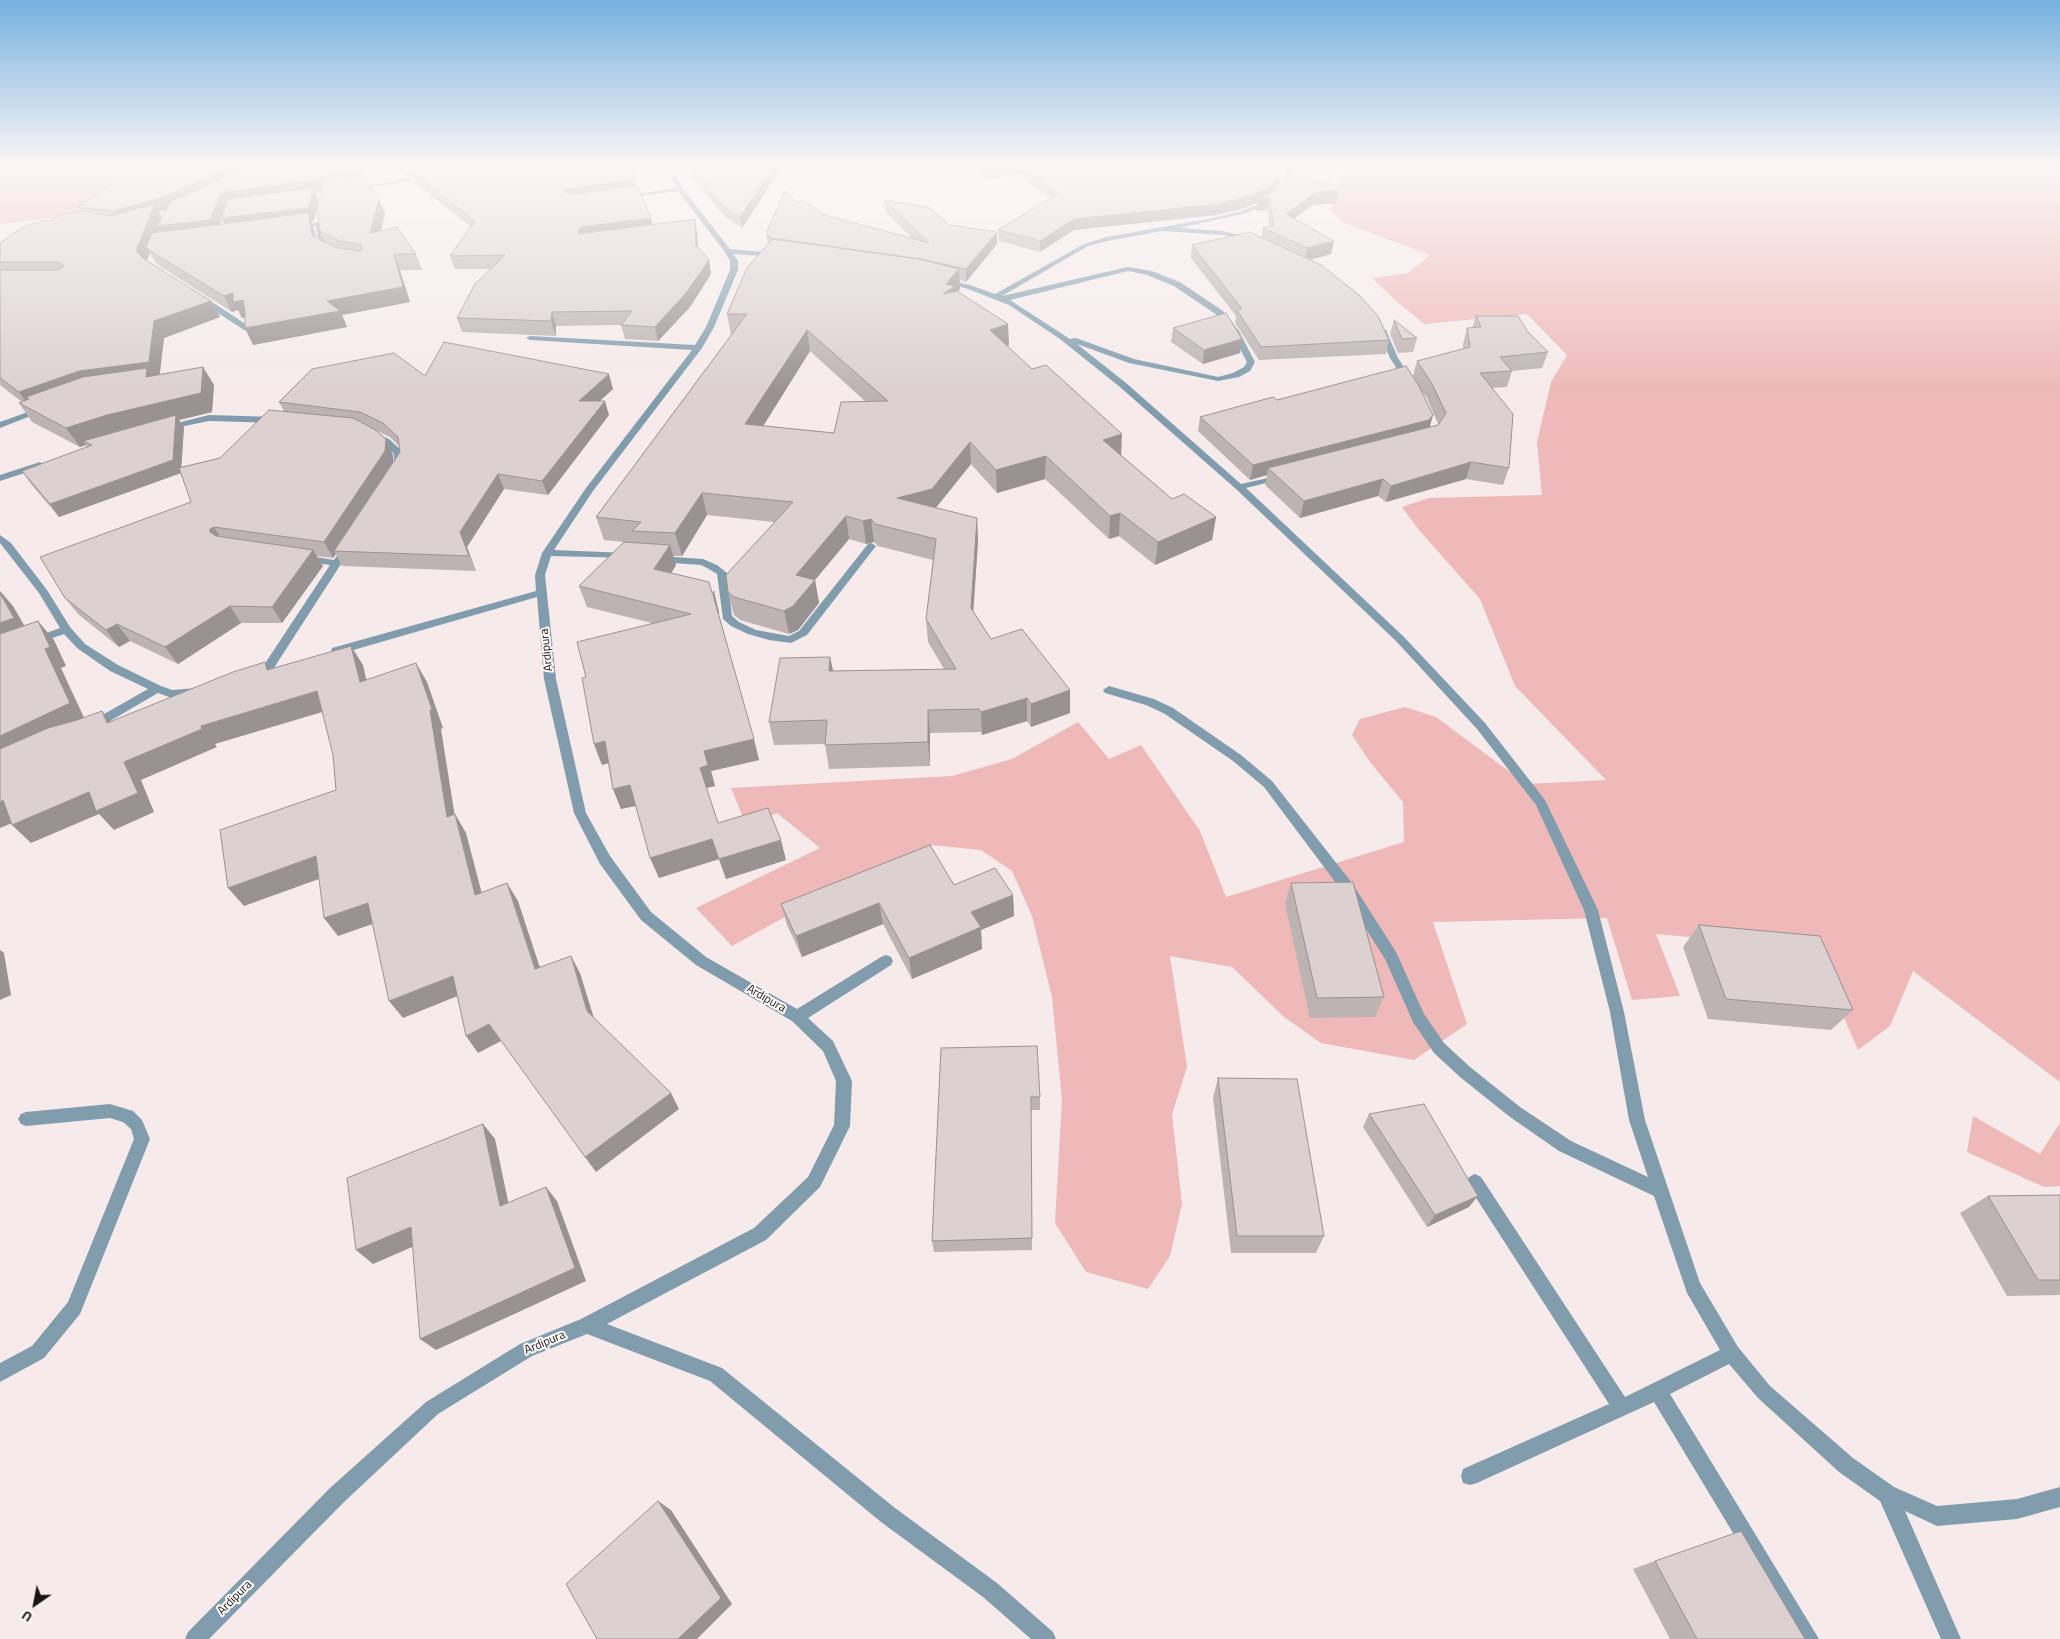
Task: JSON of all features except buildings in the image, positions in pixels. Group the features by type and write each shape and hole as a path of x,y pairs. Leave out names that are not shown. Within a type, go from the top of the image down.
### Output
{"street":[{"path":"321,240 322,248 335,256"},
{"name":"Ardipura","path":"195,1639 337,1495 432,1408 526,1350 586,1325 760,1234 814,1182 842,1126 844,1081 828,1046 797,1017 701,961 646,916 605,860 580,813 550,679 540,575 547,552 589,490 698,348 710,327 734,270 734,261 720,240"},
{"path":"1000,297 1086,245 1107,240"},
{"path":"1253,240 1265,245"},
{"path":"728,250 791,256"},
{"path":"1000,297 1128,269 1149,273 1177,284 1220,313 1236,333 1251,362 1247,369 1236,375 1218,379 1132,361 1063,337"},
{"path":"931,278 1000,297 1063,337 1123,385 1239,487 1400,639 1481,726 1541,803 1591,910 1617,1012 1637,1120 1693,1287 1732,1353 1764,1392 1846,1464 1887,1494 1936,1516 2017,1509 2060,1497"},
{"path":"190,292 249,330"},
{"path":"1374,320 1381,326 1394,358 1415,390"},
{"path":"530,338 698,348"},
{"path":"0,425 56,405"},
{"path":"158,429 209,418 284,421"},
{"path":"363,430 386,441 399,453 400,466 392,482"},
{"path":"0,478 46,463"},
{"path":"1239,487 1288,475"},
{"path":"0,538 17,556 66,629 81,646 114,668 157,689 172,694 192,693 209,689"},
{"path":"285,666 262,672 353,538"},
{"path":"547,552 703,562 722,573 727,617 735,624 752,632 791,640 803,633 871,546"},
{"path":"291,556 336,563"},
{"path":"323,655 541,593"},
{"path":"25,645 66,629"},
{"path":"81,732 157,689"},
{"path":"1109,690 1150,702 1169,711 1237,758 1268,784 1347,887 1391,956 1418,1018 1439,1048 1465,1072 1515,1112 1565,1146 1659,1190"},
{"path":"797,1017 886,961"},
{"path":"0,1373 38,1352 74,1308 142,1139 137,1126 128,1116 110,1111 26,1119"},
{"path":"1475,1182 1621,1407"},
{"path":"586,1325 716,1374 888,1515 990,1590 1046,1639"},
{"path":"1470,1476 1658,1391 1732,1353"},
{"path":"1658,1391 1809,1639"},
{"path":"1887,1494 1951,1639"}],"shaded area":[{"path":"1391,240 2060,240 2060,1082 1913,971 1890,1026 1858,1050 1814,948 1656,934 1680,996 1632,1000 1607,918 1433,922 1467,1024 1414,1060 1321,1043 1284,1017 1232,967 1170,956 1187,1067 1172,1114 1182,1204 1170,1256 1148,1289 1086,1272 1055,1223 1062,1100 1052,997 1032,916 1012,871 981,850 932,845 878,866 732,946 696,908 820,848 777,813 747,827 731,788 952,776 1012,759 1078,722 1109,759 1141,745 1200,831 1226,897 1404,842 1403,802 1370,762 1352,735 1360,719 1405,707 1436,717 1526,784 1606,780 1515,686 1480,599 1419,530 1402,507 1429,498 1542,495 1537,442 1551,382 1567,355 1527,314 1424,324 1372,278 1408,273 1430,255"},
{"path":"1973,1116 2040,1154 2060,1123 2060,1186 2044,1187 1967,1152"}]}
